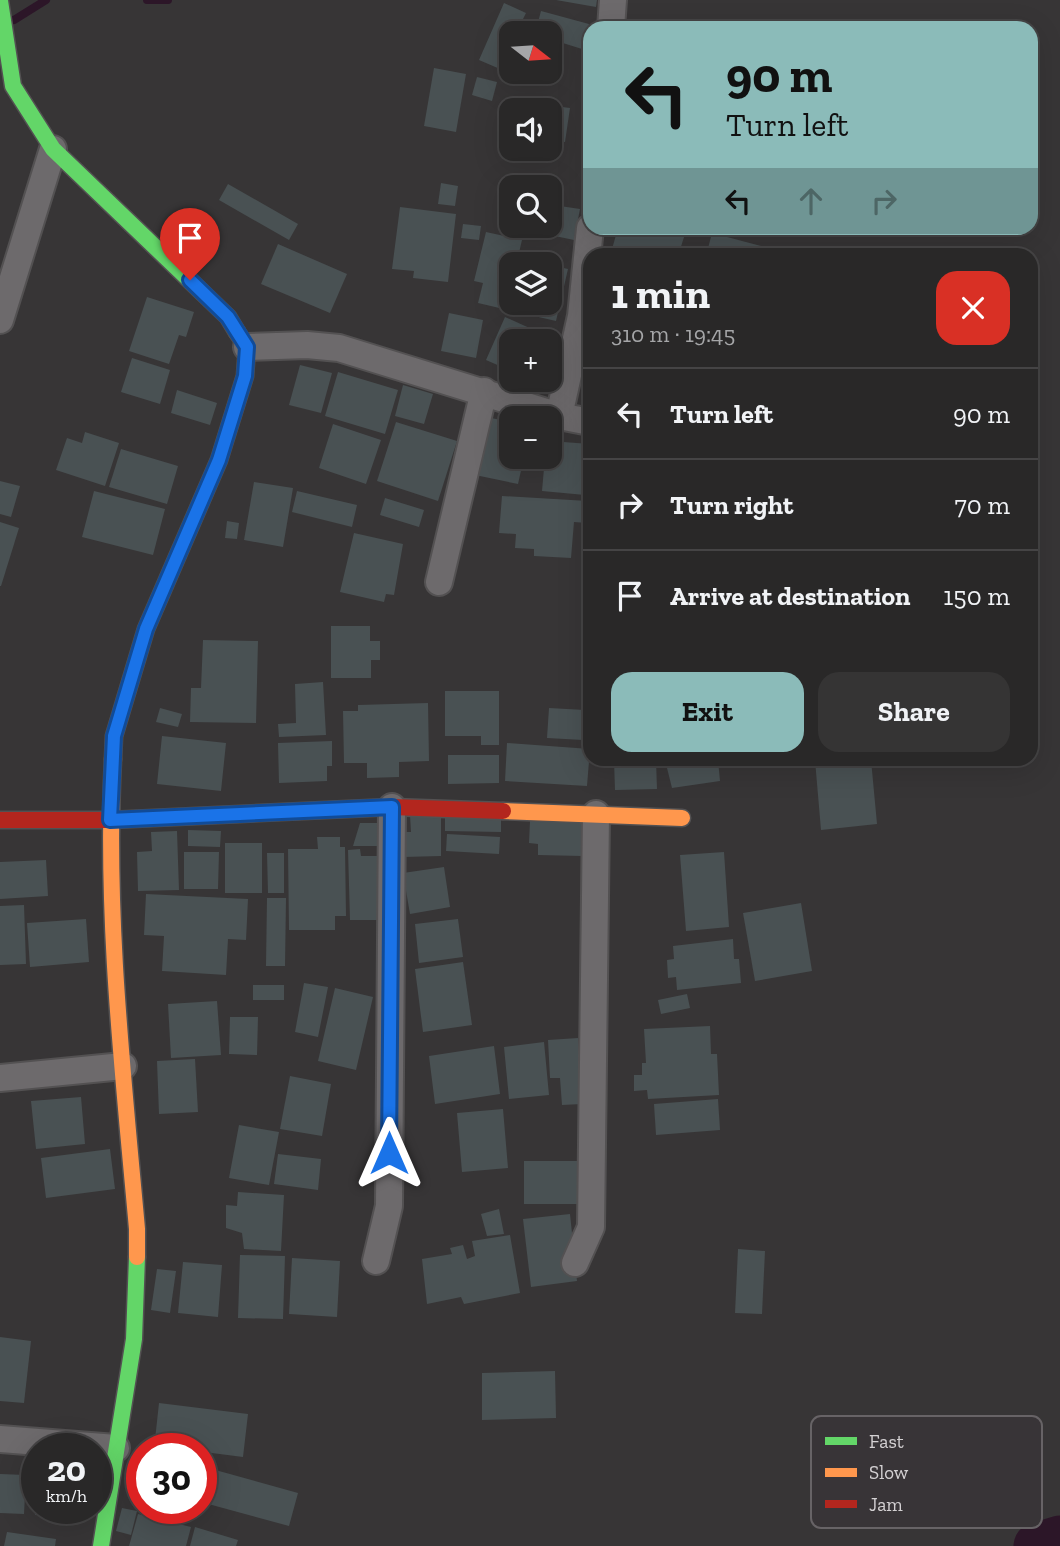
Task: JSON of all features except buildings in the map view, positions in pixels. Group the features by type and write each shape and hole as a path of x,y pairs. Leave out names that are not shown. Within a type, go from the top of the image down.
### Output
{"street":[{"path":"612,21 613,0"},
{"path":"0,1 13,86 53,149 228,317 247,347 245,376 219,460 146,629 114,736 110,820 117,1002 137,1229 137,1277 134,1339 101,1546"},
{"path":"0,320 11,249 53,149"},
{"path":"561,406 583,296"},
{"path":"247,347 307,345 340,348 529,406"},
{"path":"439,582 484,391"},
{"path":"562,417 583,421"},
{"path":"376,1261 388,1206 392,807"},
{"path":"0,820 110,820 392,807 682,818"},
{"path":"575,1263 591,1227 596,814"},
{"path":"0,1078 123,1066"},
{"path":"0,1439 116,1448"}],"waterway":[{"path":"14,20 46,0"},
{"path":"147,0 168,0"},
{"path":"1037,1546 1060,1539"}],"traffic: fast":[{"path":"0,1 13,86 53,149 228,317 237,332"},
{"path":"101,1546 134,1339 137,1257"}],"traffic: slow":[{"path":"113,759 113,936 137,1257"},
{"path":"503,811 682,818"}],"traffic: jam":[{"path":"113,759 114,736 146,629 219,460 245,376 247,347 237,332"},
{"path":"0,820 110,820 392,807 503,811"}],"route":[{"path":"190,280 228,317 247,347 245,376 219,460 146,629 114,736 110,820 392,807 389,1153"}]}
